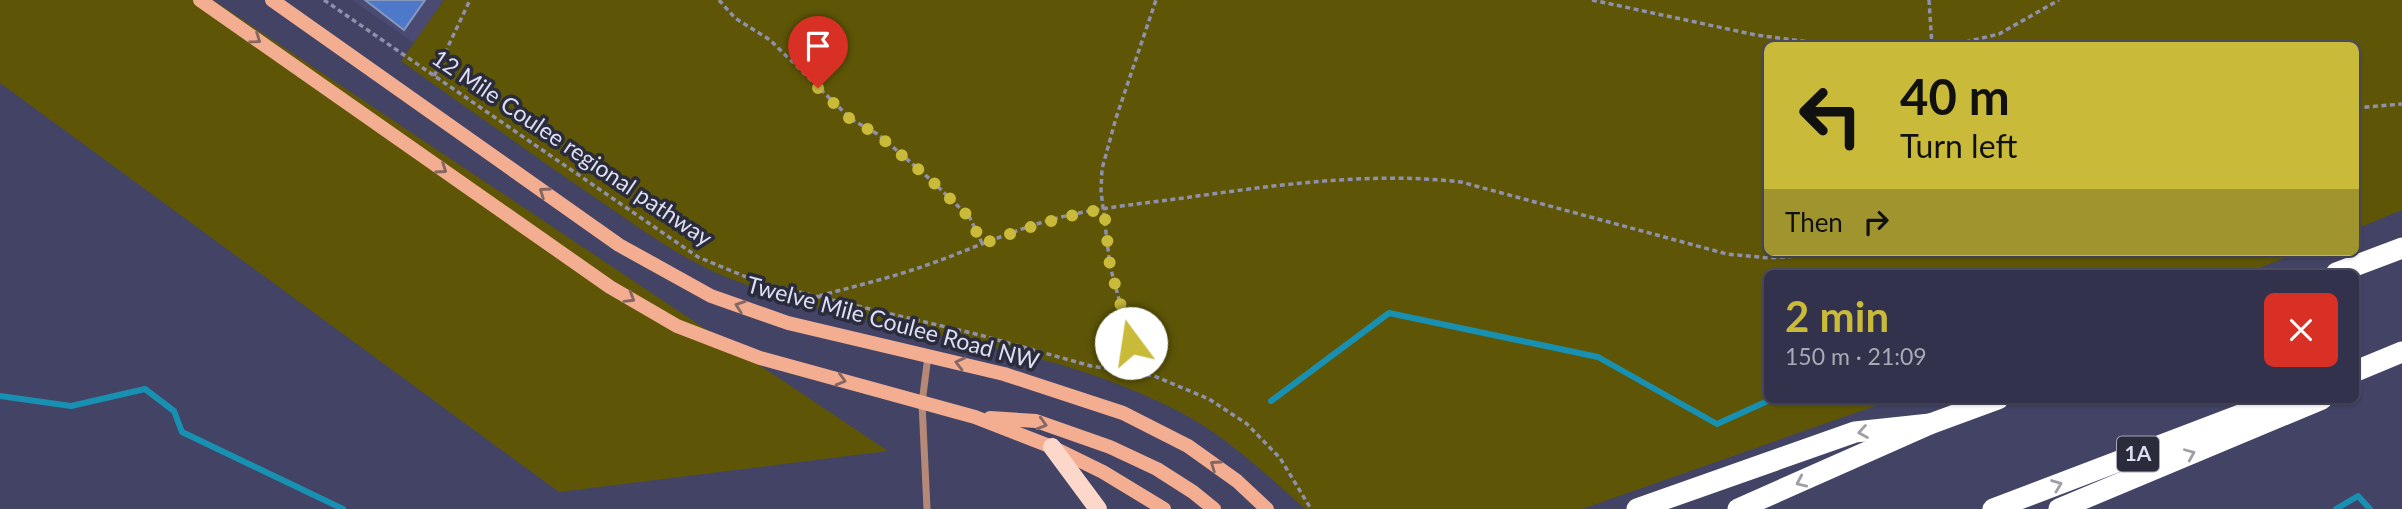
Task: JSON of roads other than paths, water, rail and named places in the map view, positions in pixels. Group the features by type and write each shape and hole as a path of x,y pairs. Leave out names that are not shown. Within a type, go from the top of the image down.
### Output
{"highway":[{"path":"2344,270 2402,248"},
{"path":"2361,371 2402,352"},
{"path":"1738,509 1753,505 1930,424 1987,403"},
{"name":"1A","path":"1993,509 2271,403"},
{"path":"2059,509 2312,403"},
{"path":"1637,509 1855,432 1930,424"}],"main road":[{"path":"200,0 599,279 677,326 760,358 975,417 1052,447 1103,472 1164,509"},
{"name":"Twelve Mile Coulee Road NW","path":"272,0 619,245 711,296 788,323 1004,374 1123,413 1188,446 1237,481 1267,509"},
{"path":"975,417 1037,421 1110,447 1157,469 1214,509"},
{"path":"1052,447 1098,509"}],"street":[{"path":"928,355 922,403 928,509"}],"waterway":[{"path":"1271,401 1389,313 1598,357 1717,424 1764,403"},
{"path":"0,396 71,406 145,389 174,411 182,432 343,509"},
{"path":"2336,509 2358,496 2370,509"}]}
